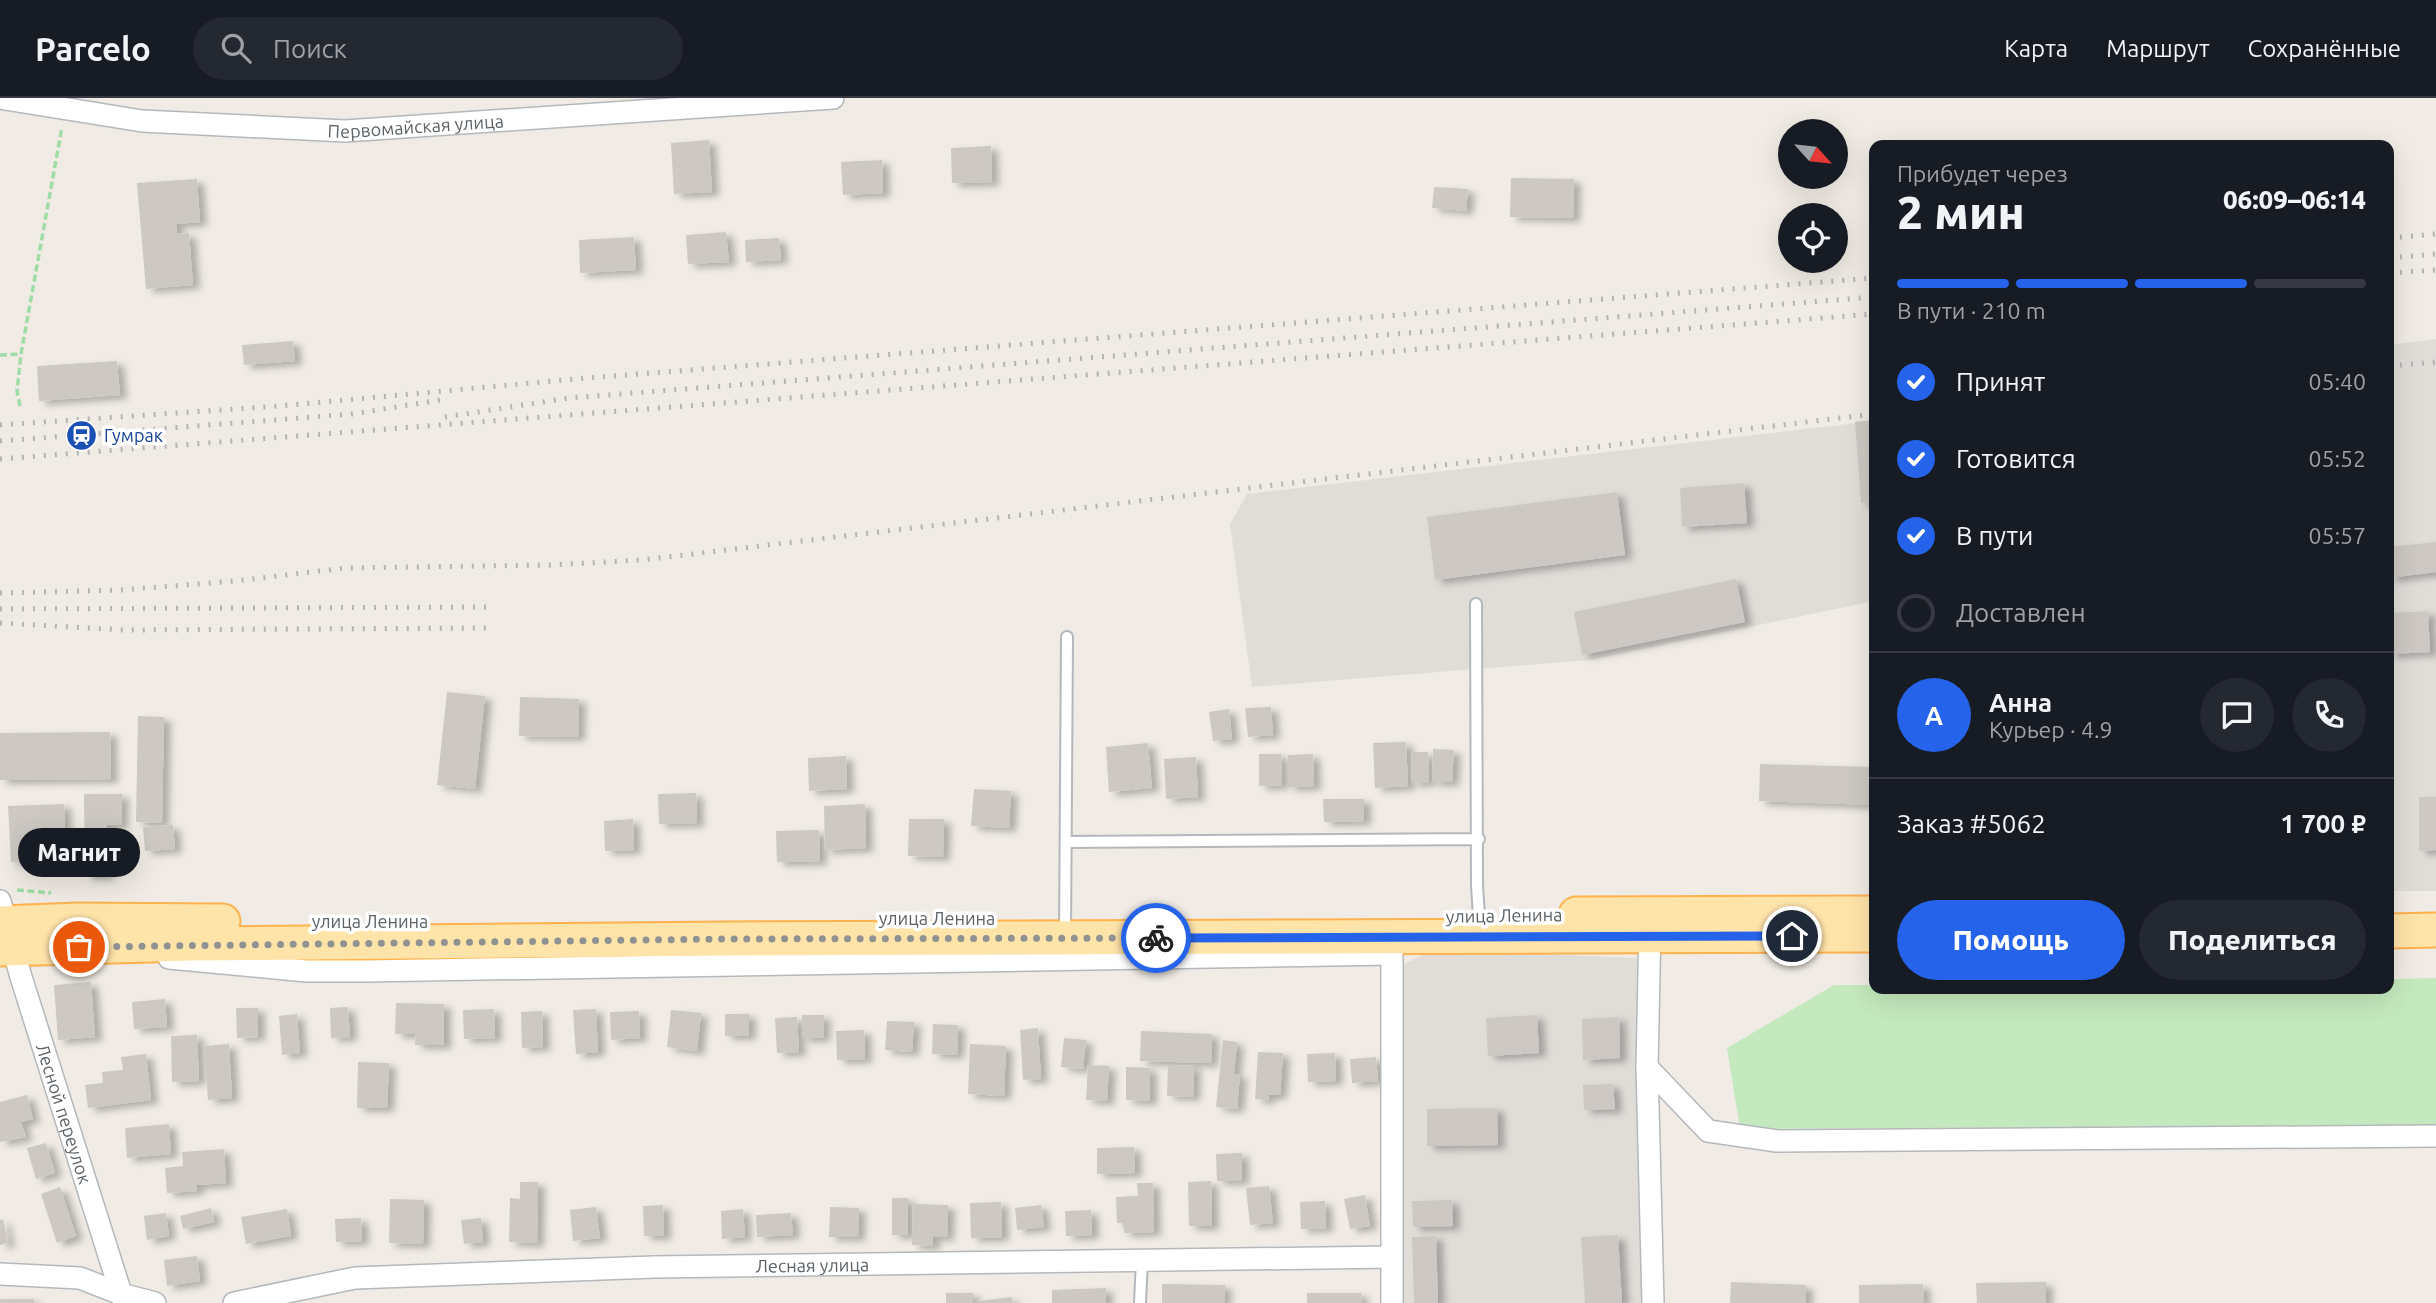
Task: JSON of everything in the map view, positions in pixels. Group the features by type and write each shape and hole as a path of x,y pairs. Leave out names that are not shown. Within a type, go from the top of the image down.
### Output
{"main road":[{"path":"2394,910 2436,910"},
{"name":"улица Ленина","path":"1650,926 1869,913"},
{"name":"улица Ленина","path":"5,922 78,920 1065,928 1650,926 1869,935"},
{"name":"улица Ленина","path":"5,922 79,947 1065,928"},
{"path":"2394,931 2436,930"}],"street":[{"name":"Первомайская улица","path":"0,98 56,104 142,121 345,131 833,98"},
{"name":"Лесной переулок","path":"5,922 122,1299"},
{"path":"1650,926 1647,1067 1653,1303"},
{"name":"улица Ленина","path":"79,947 306,971 1399,953 1391,1257"},
{"path":"1647,1067 1708,1131 1777,1141 2436,1136"},
{"path":"1391,1257 1392,1303"},
{"name":"Лесная улица","path":"234,1303 355,1278 654,1267 1391,1257"},
{"path":"0,1274 80,1278 122,1299 155,1303"}],"lane":[{"path":"1476,604 1479,839 1477,885 1480,926"},
{"path":"1065,928 1067,637"},
{"path":"1067,842 1479,839"},
{"path":"1555,948 1569,948"},
{"path":"1140,1303 1142,1260"}],"path":[{"path":"20,406 17,391 21,354 56,104"},
{"path":"0,355 21,354"},
{"path":"5,922 52,893"}],"shaded area":[{"path":"2436,339 2436,891 2394,891 2394,344"},
{"path":"1869,422 1869,602 1590,660 1252,687 1230,524 1247,494"},
{"path":"1432,950 1637,958 1645,1303 1404,1303 1403,965"}],"green space":[{"path":"2436,978 2436,1125 1740,1129 1727,1048 1834,985 1869,985 1869,994 2394,994 2394,979"}],"building":[{"path":"709,140 712,192 674,194 671,143"},
{"path":"991,146 992,182 952,183 951,148"},
{"path":"882,160 883,193 843,195 841,162"},
{"path":"1511,178 1574,179 1573,218 1510,217"},
{"path":"197,179 200,222 176,224 177,234 189,233 193,285 146,289 137,183"},
{"path":"1434,187 1468,189 1466,211 1432,208"},
{"path":"726,232 729,262 688,264 686,235"},
{"path":"634,237 636,270 580,273 579,240"},
{"path":"779,238 781,260 746,262 745,240"},
{"path":"293,341 295,361 244,365 242,345"},
{"path":"117,361 120,395 39,401 37,366"},
{"path":"1869,421 1869,502 1861,503 1855,422"},
{"path":"1744,483 1747,523 1682,527 1680,488"},
{"path":"1617,492 1625,555 1435,580 1427,517"},
{"path":"2436,542 2436,572 2394,577 2394,546"},
{"path":"1736,579 1745,622 1582,655 1574,612"},
{"path":"2428,611 2430,652 2394,654 2394,613"},
{"path":"447,692 485,696 475,789 437,785"},
{"path":"520,697 579,699 578,737 519,736"},
{"path":"1271,707 1273,735 1248,737 1245,708"},
{"path":"1229,709 1232,739 1213,741 1209,712"},
{"path":"138,716 164,717 162,823 136,822"},
{"path":"110,732 111,779 0,780 0,733"},
{"path":"1406,742 1408,786 1375,788 1373,743"},
{"path":"1148,743 1152,788 1109,792 1106,747"},
{"path":"1433,749 1454,750 1452,782 1432,782"},
{"path":"1411,752 1428,752 1429,782 1412,783"},
{"path":"1259,754 1281,754 1282,785 1259,786"},
{"path":"1313,754 1314,786 1288,787 1288,755"},
{"path":"846,756 847,789 809,791 808,758"},
{"path":"1196,757 1198,797 1166,799 1164,759"},
{"path":"1760,764 1869,767 1869,805 1759,801"},
{"path":"974,789 1011,791 1009,828 971,826"},
{"path":"696,793 697,823 659,824 658,794"},
{"path":"84,794 122,794 121,825 107,825 107,876 85,876"},
{"path":"2419,797 2436,797 2436,850 2419,851"},
{"path":"1323,799 1364,799 1364,821 1324,822"},
{"path":"64,804 66,860 11,862 8,806"},
{"path":"865,804 866,848 825,850 824,806"},
{"path":"633,819 634,850 605,851 604,821"},
{"path":"909,819 944,819 943,857 908,856"},
{"path":"173,825 175,849 145,851 143,827"},
{"path":"819,830 820,861 777,862 776,831"},
{"path":"91,982 95,1037 58,1040 54,985"},
{"path":"165,999 167,1027 134,1029 132,1002"},
{"path":"396,1003 444,1004 444,1045 415,1045 416,1034 395,1034"},
{"path":"348,1007 350,1037 331,1038 330,1008"},
{"path":"236,1008 258,1008 258,1037 237,1038"},
{"path":"494,1009 495,1038 464,1039 463,1010"},
{"path":"596,1009 598,1052 576,1054 573,1010"},
{"path":"671,1010 701,1013 697,1051 667,1047"},
{"path":"542,1011 543,1047 522,1048 521,1012"},
{"path":"639,1011 640,1038 611,1040 610,1012"},
{"path":"297,1014 300,1053 282,1055 279,1016"},
{"path":"725,1014 749,1014 749,1036 725,1036"},
{"path":"802,1015 824,1015 823,1038 802,1038"},
{"path":"1537,1015 1539,1053 1488,1056 1486,1018"},
{"path":"797,1017 799,1052 777,1053 775,1018"},
{"path":"1619,1017 1620,1058 1583,1060 1582,1019"},
{"path":"887,1021 914,1022 912,1052 885,1050"},
{"path":"933,1024 958,1025 957,1055 932,1054"},
{"path":"1038,1028 1041,1079 1023,1080 1020,1030"},
{"path":"864,1030 865,1059 837,1060 836,1031"},
{"path":"1141,1031 1212,1034 1211,1063 1140,1061"},
{"path":"197,1035 199,1081 172,1082 171,1036"},
{"path":"1064,1038 1086,1040 1083,1069 1061,1067"},
{"path":"1223,1040 1237,1042 1234,1074 1240,1075 1237,1109 1216,1107"},
{"path":"229,1044 232,1098 208,1100 204,1046"},
{"path":"970,1044 1006,1046 1004,1096 968,1094"},
{"path":"1258,1052 1283,1053 1280,1095 1269,1095 1268,1100 1255,1099"},
{"path":"1335,1053 1336,1081 1308,1082 1307,1054"},
{"path":"146,1054 151,1100 88,1108 85,1085 103,1083 102,1072 123,1070 121,1057"},
{"path":"1376,1057 1378,1081 1352,1083 1350,1059"},
{"path":"358,1062 389,1063 387,1108 357,1108"},
{"path":"1088,1065 1109,1066 1107,1101 1086,1100"},
{"path":"1168,1065 1194,1066 1193,1097 1167,1096"},
{"path":"1126,1067 1150,1068 1150,1101 1126,1100"},
{"path":"1613,1084 1615,1109 1584,1110 1583,1085"},
{"path":"27,1095 33,1119 21,1122 26,1137 0,1142 0,1102"},
{"path":"1497,1108 1498,1145 1427,1146 1427,1109"},
{"path":"169,1124 171,1154 127,1158 125,1128"},
{"path":"46,1143 55,1173 36,1179 27,1148"},
{"path":"1134,1147 1135,1173 1097,1174 1097,1148"},
{"path":"224,1149 226,1183 196,1185 197,1191 167,1193 165,1168 183,1166 182,1152"},
{"path":"1242,1153 1242,1181 1217,1181 1216,1154"},
{"path":"1211,1181 1212,1226 1189,1226 1188,1182"},
{"path":"520,1182 538,1182 537,1243 509,1242 510,1198 520,1199"},
{"path":"1137,1183 1153,1183 1154,1232 1124,1233 1123,1223 1117,1223 1116,1197 1138,1196"},
{"path":"1269,1186 1273,1223 1250,1225 1246,1188"},
{"path":"60,1187 76,1236 57,1243 41,1194"},
{"path":"1365,1195 1370,1226 1350,1229 1344,1199"},
{"path":"892,1198 908,1198 908,1235 892,1235"},
{"path":"390,1199 424,1200 423,1244 389,1243"},
{"path":"1452,1200 1453,1226 1413,1227 1412,1201"},
{"path":"1325,1201 1326,1228 1301,1229 1300,1202"},
{"path":"1001,1202 1002,1237 971,1238 970,1203"},
{"path":"913,1204 948,1205 947,1237 933,1236 933,1246 912,1245"},
{"path":"663,1205 664,1236 644,1236 643,1206"},
{"path":"1041,1205 1044,1227 1017,1230 1015,1208"},
{"path":"596,1207 600,1238 573,1241 570,1210"},
{"path":"830,1207 859,1208 858,1237 829,1237"},
{"path":"211,1208 214,1222 183,1229 180,1216"},
{"path":"287,1209 291,1236 246,1244 241,1217"},
{"path":"743,1209 745,1237 722,1239 721,1211"},
{"path":"1091,1210 1092,1235 1066,1236 1065,1211"},
{"path":"166,1213 169,1236 147,1240 144,1216"},
{"path":"791,1213 793,1235 757,1237 756,1215"},
{"path":"361,1218 362,1241 336,1242 335,1219"},
{"path":"481,1218 483,1242 464,1244 461,1220"},
{"path":"3,1219 8,1243 0,1245 0,1220"},
{"path":"1618,1235 1622,1303 1585,1303 1581,1237"},
{"path":"1436,1236 1438,1303 1414,1303 1412,1237"},
{"path":"197,1256 200,1281 167,1286 164,1260"},
{"path":"1731,1282 1806,1285 1806,1303 1730,1303"},
{"path":"2046,1282 2046,1303 1977,1303 1976,1283"},
{"path":"1162,1284 1225,1285 1224,1303 1162,1303"},
{"path":"1923,1284 1924,1303 1859,1303 1859,1285"},
{"path":"1106,1288 1106,1303 1052,1303 1052,1290"},
{"path":"946,1293 973,1293 973,1303 946,1303"},
{"path":"1307,1293 1361,1293 1362,1303 1307,1303"},
{"path":"1012,1297 1012,1303 978,1303 978,1301"},
{"path":"0,1299 34,1299 34,1303 0,1303"}],"railway":[{"path":"2394,238 2436,234"},
{"path":"2394,258 2436,254"},
{"path":"2394,273 2436,270"},
{"path":"0,425 279,406 587,378 1869,278"},
{"path":"445,417 569,398 1869,297"},
{"path":"0,459 1869,314"},
{"path":"2394,366 2436,362"},
{"path":"0,441 352,414 446,399"},
{"path":"0,593 121,590 235,581 345,568 549,565 642,560 1869,415"},
{"path":"0,609 487,607"},
{"path":"0,623 123,630 488,628"}],"way so far":[{"path":"79,947 725,939 1156,938"}],"place":[{"name":"Гумрак","path":"81,435"},
{"name":"Магнит","path":"79,947"}],"route":[{"path":"1156,938 1792,936"}]}
